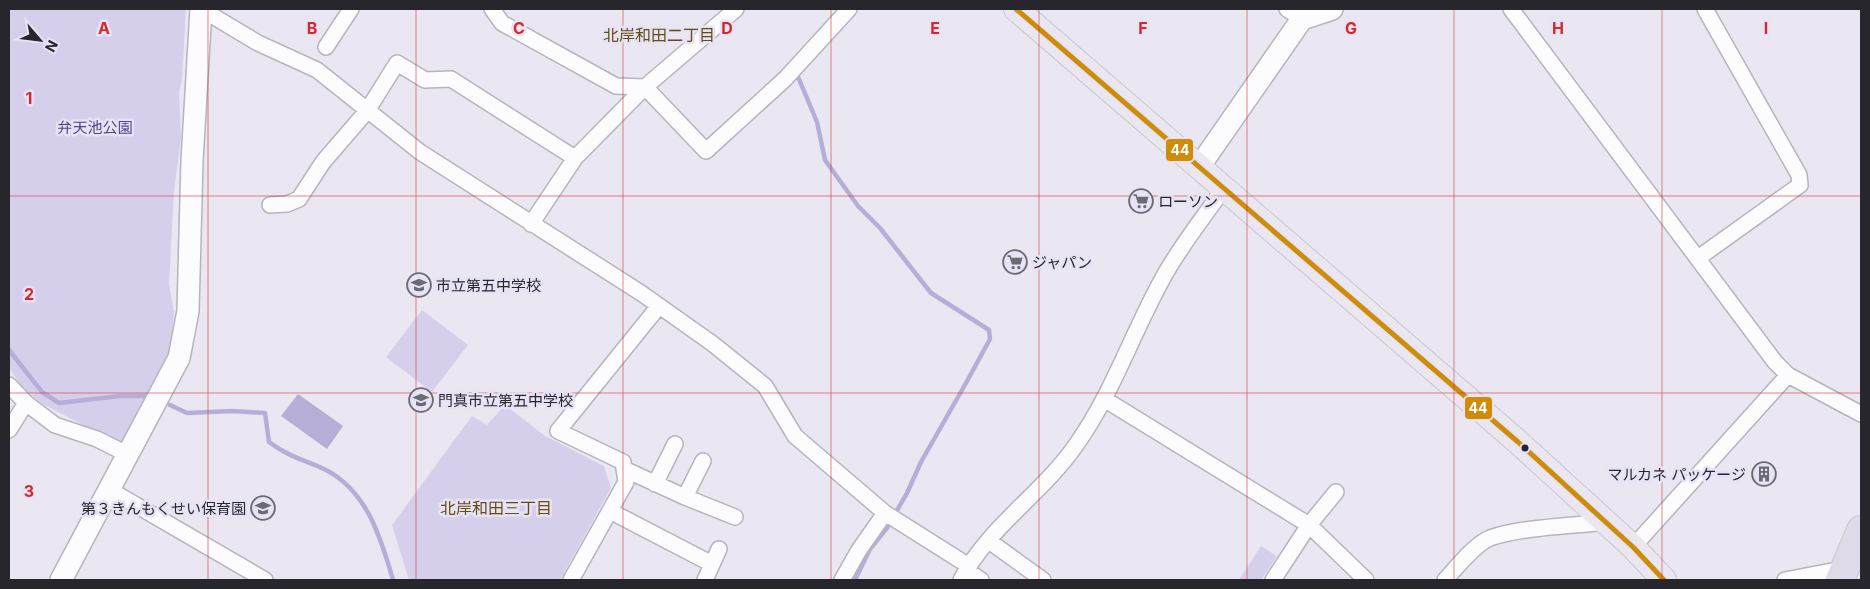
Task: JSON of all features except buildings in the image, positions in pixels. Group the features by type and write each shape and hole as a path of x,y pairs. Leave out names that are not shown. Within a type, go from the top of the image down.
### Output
{"highway":[{"path":"1853,572 1861,530"}],"main road":[{"path":"1016,9 1518,442 1633,547 1664,580"}],"street":[{"path":"61,580 129,456 179,358 188,311 192,161 201,9 258,43 317,70 420,152 659,306 765,386 795,436 886,512 965,572 981,580"},
{"path":"492,9 502,23 616,86 645,87 706,151 785,79 849,9"},
{"path":"531,224 576,158 645,87 736,9"},
{"path":"1199,167 1295,14 1332,9"},
{"path":"1511,9 1775,362 1788,375 1861,414"},
{"path":"1698,258 1800,186 1799,175 1706,9"},
{"path":"326,47 343,12"},
{"path":"270,205 287,204 299,199 323,162 367,111 397,63 425,80 451,79 576,158"},
{"path":"965,572 989,541 1076,445 1104,399 1164,275 1224,188"},
{"path":"571,580 626,482 622,462 558,431 659,306"},
{"path":"1633,547 1788,375"},
{"path":"9,385 26,403 56,425 97,439 129,456"},
{"path":"1104,399 1309,525 1366,580"},
{"path":"9,430 26,403"},
{"path":"655,484 675,444"},
{"path":"685,498 703,461"},
{"path":"624,469 685,498 735,517"},
{"path":"110,490 265,580"},
{"path":"1273,580 1309,525 1336,492"},
{"path":"610,511 712,564"},
{"path":"842,580 859,550 886,512"},
{"path":"1445,580 1465,558 1489,538 1525,531 1606,522"},
{"path":"989,541 1043,580"},
{"path":"705,580 718,549"},
{"path":"1785,580 1853,572"}],"green space":[{"name":"弁天池公園","path":"9,9 186,9 182,79 179,93 181,139 174,190 169,284 174,312 170,355 123,446 43,404 22,387 9,368"},
{"path":"422,310 468,345 432,392 386,357"},
{"path":"505,405 545,436 604,466 611,488 560,580 409,580 392,525 472,416 487,425"},
{"path":"1261,546 1277,556 1261,580 1239,580"}],"shaded area":[{"path":"298,394 343,426 327,449 281,416"}],"waterway":[{"path":"796,72 817,122 825,160 858,206 880,228 931,293 989,330 990,339 921,462 907,493 887,528 870,549 855,580"},
{"path":"9,350 42,392 59,403 120,396 149,396"},
{"path":"170,405 187,413 232,411 265,413 269,442 289,454 324,469 339,478 362,502 377,532 393,580"}],"transit line":[{"name":"44","path":"1016,9 1518,442 1633,547 1664,580"}],"place":[{"name":"ローソン","path":"1141,201"},
{"name":"ジャパン","path":"1015,262"},
{"name":"市立第五中学校","path":"419,285"},
{"name":"門真市立第五中学校","path":"421,400"},
{"name":"マルカネ パッケージ","path":"1764,474"},
{"name":"第３きんもくせい保育園","path":"263,508"}],"district":[{"name":"北岸和田二丁目","path":"659,35"},
{"name":"北岸和田三丁目","path":"496,508"}]}
